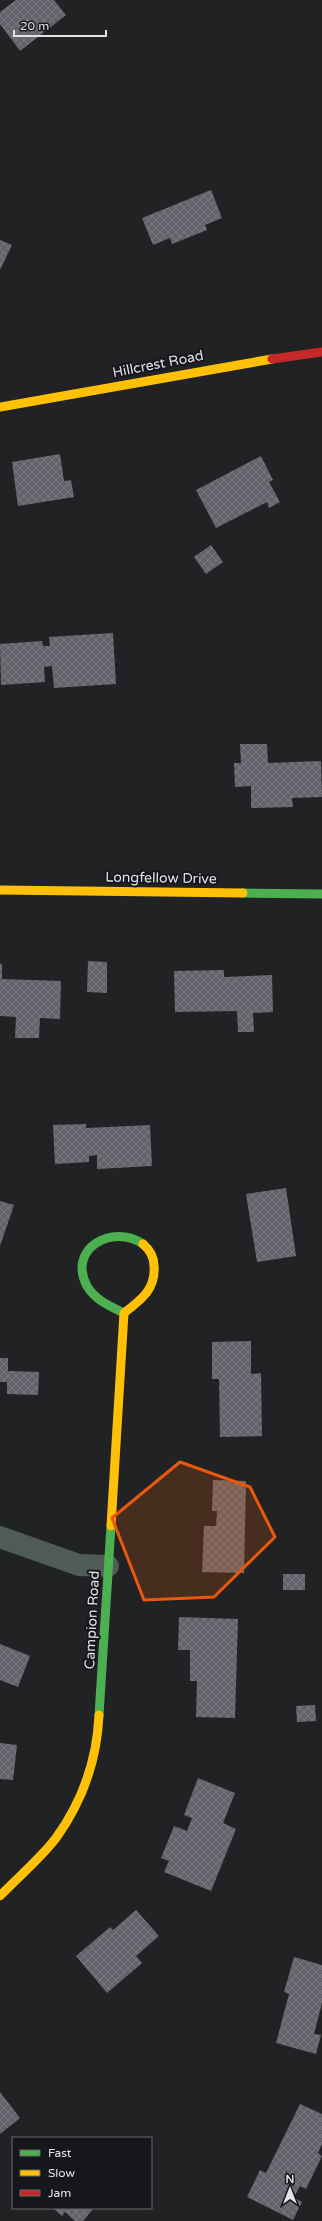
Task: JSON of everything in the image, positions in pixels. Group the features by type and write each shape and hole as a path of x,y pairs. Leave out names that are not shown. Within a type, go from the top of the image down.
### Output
{"street":[{"name":"Hillcrest Road","path":"0,407 253,361 322,352"},
{"name":"Longfellow Drive","path":"0,890 322,894"},
{"path":"123,1234 134,1238 151,1251 154,1262 153,1282 148,1294 124,1313 99,1300 84,1280 81,1272 81,1264 88,1251 111,1235 123,1234"},
{"name":"Campion Road","path":"0,1896 55,1839 80,1799 98,1739 100,1726 108,1566 124,1313"},
{"path":"0,1537 79,1565 108,1566"}],"highlighted area":[{"path":"180,1462 250,1487 275,1537 214,1597 144,1600 112,1518"}],"building":[{"path":"16,0 54,0 66,15 20,51 0,24 0,12"},
{"path":"211,190 222,218 205,225 207,230 172,244 170,238 153,245 142,218"},
{"path":"0,240 12,245 0,270"},
{"path":"60,454 64,481 71,480 74,497 18,506 12,462"},
{"path":"261,456 273,480 269,482 280,502 269,508 267,502 216,528 196,490"},
{"path":"211,545 223,562 206,574 194,557"},
{"path":"113,633 116,684 54,688 52,666 44,667 45,682 1,685 0,644 42,641 43,646 50,646 49,637"},
{"path":"240,744 267,744 268,763 321,761 322,797 292,798 293,807 251,808 251,786 235,787 234,763 241,763"},
{"path":"88,961 107,962 107,993 87,992"},
{"path":"0,964 2,964 2,979 61,981 60,1019 40,1018 39,1038 15,1038 16,1017 0,1016"},
{"path":"224,970 224,977 272,975 273,1012 253,1013 254,1032 238,1032 237,1011 175,1012 174,971"},
{"path":"86,1124 86,1128 150,1125 152,1166 97,1169 97,1155 89,1156 89,1162 55,1164 53,1125"},
{"path":"286,1188 296,1256 257,1262 246,1194"},
{"path":"0,1201 14,1205 0,1246"},
{"path":"251,1341 251,1374 261,1373 262,1436 220,1437 219,1379 212,1379 212,1342"},
{"path":"0,1358 8,1358 8,1371 39,1372 38,1395 7,1394 7,1382 0,1382"},
{"path":"213,1480 246,1481 244,1573 202,1572 204,1526 216,1526 217,1511 212,1511"},
{"path":"283,1574 305,1574 305,1590 283,1590"},
{"path":"179,1617 238,1619 235,1718 196,1717 197,1681 190,1681 190,1650 178,1650"},
{"path":"0,1644 30,1656 18,1687 0,1680"},
{"path":"315,1705 316,1721 297,1722 296,1706"},
{"path":"0,1743 17,1745 13,1780 0,1779"},
{"path":"198,1778 235,1793 223,1823 236,1829 211,1891 164,1872 169,1861 161,1858 174,1826 187,1831 192,1818 184,1815"},
{"path":"136,1910 159,1936 136,1956 142,1963 107,1993 76,1956 110,1927 113,1930"},
{"path":"294,1957 322,1965 322,2003 314,2034 321,2035 316,2054 276,2043 289,1994 284,1992"},
{"path":"0,2092 20,2118 0,2134"},
{"path":"300,2104 322,2114 322,2144 318,2153 322,2156 306,2189 300,2186 294,2197 302,2202 293,2220 247,2197 260,2170 266,2173"},
{"path":"54,2209 93,2209 83,2221 75,2221 65,2212 62,2216"}],"traffic: fast":[{"path":"243,893 322,894"},
{"path":"124,1313 104,1302 90,1291 82,1273 83,1261 88,1251 96,1243 106,1238 118,1236 131,1238 143,1244"},
{"path":"99,1715 111,1526"}],"traffic: slow":[{"path":"0,407 272,359"},
{"path":"0,890 243,893"},
{"path":"111,1526 124,1313 150,1288 154,1274 154,1263 150,1251 143,1244"},
{"path":"0,1896 50,1846 73,1810 81,1795 91,1764 98,1731 99,1715"}],"traffic: jam":[{"path":"272,359 322,352"}]}
